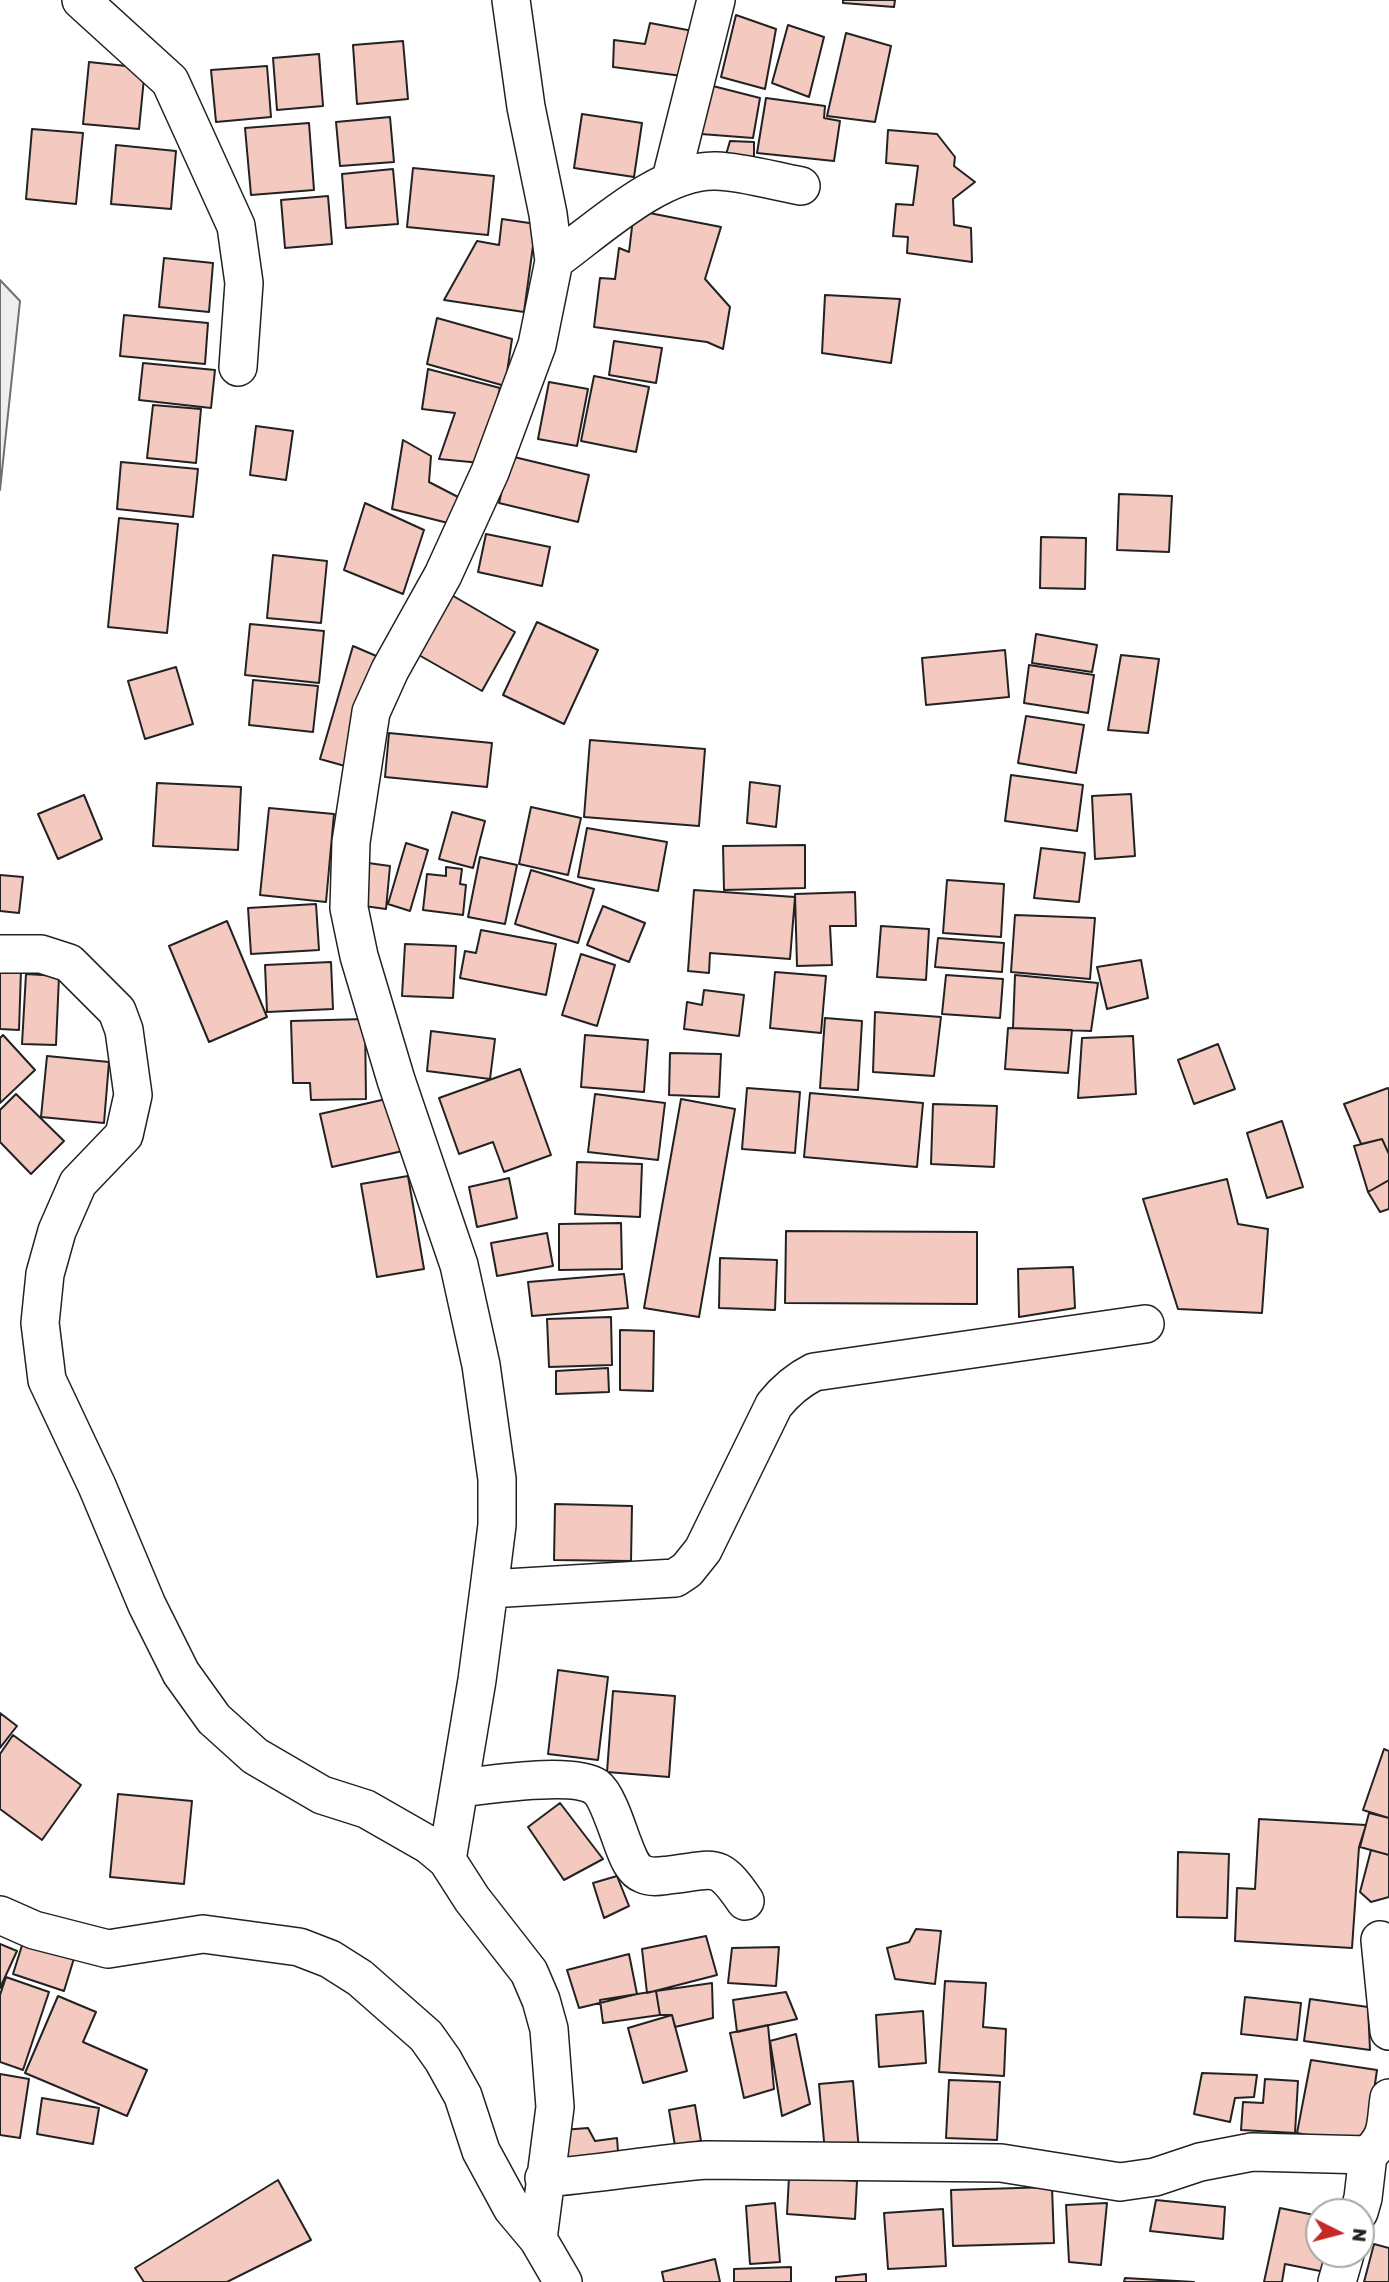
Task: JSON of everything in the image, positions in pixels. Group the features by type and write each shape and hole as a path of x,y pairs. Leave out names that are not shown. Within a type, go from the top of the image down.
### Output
{"street":[{"path":"81,0 170,81 236,226 244,283 238,367"},
{"path":"447,1860 489,1589 497,1525 497,1479 481,1365 458,1265 396,1080 359,956 349,908 351,842 371,712 390,670 443,575 490,472 537,345 554,261 548,214 526,107 511,0"},
{"path":"671,179 716,0"},
{"path":"554,261 646,194 671,179 686,174 717,171 801,186"},
{"path":"0,954 41,954 69,963 117,1011 124,1030 133,1095 124,1135 78,1183 57,1231 45,1274 40,1322 47,1380 97,1486 147,1605 181,1673 214,1720 255,1756 321,1796 366,1809 429,1845 447,1860 472,1899 529,1972 549,2029 555,2107 538,2239"},
{"path":"489,1589 675,1578 687,1570 703,1550 775,1405 783,1393 801,1378 814,1372 1144,1324"},
{"path":"459,1788 545,1780 580,1781 598,1788 631,1862 640,1874 653,1877 717,1870 728,1877 745,1901"},
{"path":"0,1916 34,1930 108,1949 203,1934 299,1947 331,1959 360,1978 426,2036 463,2096 481,2151 512,2208 538,2239 563,2282"},
{"path":"1380,1940 1389,2031"},
{"path":"544,2178 707,2160 1001,2163 1120,2182 1155,2177 1200,2162 1252,2152 1368,2155 1381,2144 1389,2098"},
{"path":"1363,2198 1368,2155"}],"shaded area":[{"path":"0,280 20,301 0,490"}],"building":[{"path":"843,0 895,0 894,7 843,3"},
{"path":"736,15 776,29 765,89 721,77"},
{"path":"650,23 693,31 682,76 613,67 614,40 645,44"},
{"path":"788,25 824,37 809,97 772,83"},
{"path":"846,33 891,46 875,122 827,116"},
{"path":"403,41 408,99 357,104 353,45"},
{"path":"319,54 323,106 277,110 273,58"},
{"path":"89,62 145,68 139,129 83,124"},
{"path":"267,66 271,117 216,122 211,70"},
{"path":"709,85 760,98 753,138 701,134"},
{"path":"766,98 825,106 824,118 840,121 834,161 757,153"},
{"path":"582,114 642,123 634,177 574,168"},
{"path":"390,117 394,162 340,166 336,122"},
{"path":"309,123 314,190 251,195 245,128"},
{"path":"32,129 83,133 76,204 26,199"},
{"path":"888,130 937,134 955,157 954,166 975,182 953,199 954,225 971,228 972,262 907,253 908,237 893,236 896,204 913,205 918,166 886,163"},
{"path":"730,141 754,142 754,168 723,165"},
{"path":"116,145 176,151 171,209 111,204"},
{"path":"413,168 494,176 488,235 407,227"},
{"path":"393,169 398,224 346,228 342,174"},
{"path":"328,196 332,244 285,248 281,200"},
{"path":"634,210 721,227 705,279 730,307 723,349 707,342 594,327 600,278 615,279 619,248 629,252"},
{"path":"502,219 536,224 524,312 444,300 477,241 499,245"},
{"path":"164,258 213,263 209,312 159,307"},
{"path":"825,295 900,299 891,363 822,353"},
{"path":"124,315 208,323 205,364 120,356"},
{"path":"437,318 512,339 505,386 427,364"},
{"path":"614,341 662,348 656,383 609,375"},
{"path":"143,363 215,370 211,408 139,400"},
{"path":"428,369 500,388 481,463 439,459 455,413 422,409"},
{"path":"594,376 649,387 636,452 581,441"},
{"path":"549,382 588,389 577,446 538,439"},
{"path":"153,405 201,409 196,463 147,458"},
{"path":"256,426 293,431 286,480 250,475"},
{"path":"403,440 431,456 429,482 460,498 452,524 392,509"},
{"path":"510,456 589,475 578,522 499,503"},
{"path":"121,462 198,469 193,517 117,509"},
{"path":"1119,494 1172,496 1169,552 1117,550"},
{"path":"365,503 424,530 403,594 344,570"},
{"path":"119,518 178,524 167,633 108,627"},
{"path":"486,534 550,547 542,586 478,572"},
{"path":"1041,537 1086,538 1085,589 1040,588"},
{"path":"273,555 327,561 321,623 267,618"},
{"path":"443,590 515,632 482,691 410,650"},
{"path":"537,622 598,650 564,724 503,695"},
{"path":"250,624 324,631 319,683 245,675"},
{"path":"1036,634 1097,645 1092,672 1032,663"},
{"path":"353,646 388,661 352,768 320,759"},
{"path":"1005,650 1009,697 926,705 922,658"},
{"path":"1121,655 1159,659 1148,733 1108,730"},
{"path":"1029,665 1094,675 1088,713 1024,703"},
{"path":"176,667 193,724 145,739 128,681"},
{"path":"253,680 318,686 313,732 249,725"},
{"path":"1026,716 1084,725 1076,773 1018,763"},
{"path":"389,733 492,743 487,787 385,777"},
{"path":"590,740 705,749 699,826 584,817"},
{"path":"1011,775 1083,785 1077,831 1005,821"},
{"path":"750,782 780,786 776,827 747,823"},
{"path":"157,783 241,787 238,850 153,846"},
{"path":"1131,794 1135,856 1095,859 1092,796"},
{"path":"84,795 102,839 58,859 38,814"},
{"path":"531,807 581,818 568,875 519,864"},
{"path":"269,808 334,814 326,902 260,895"},
{"path":"452,812 485,821 473,868 439,859"},
{"path":"587,828 667,842 658,891 578,877"},
{"path":"406,843 428,850 410,911 388,904"},
{"path":"805,845 805,888 724,890 723,846"},
{"path":"1041,848 1085,853 1079,902 1034,898"},
{"path":"480,857 517,865 505,924 468,917"},
{"path":"368,863 390,866 386,909 364,906"},
{"path":"446,867 462,869 460,884 466,885 463,915 423,910 427,874 446,876"},
{"path":"531,870 594,889 578,943 515,924"},
{"path":"0,875 23,877 19,913 0,911"},
{"path":"947,880 1004,884 1001,937 943,933"},
{"path":"694,890 795,897 790,959 710,953 709,973 688,971"},
{"path":"855,892 856,926 830,926 832,965 797,966 795,894"},
{"path":"316,904 319,950 251,954 248,908"},
{"path":"603,906 645,923 629,962 587,945"},
{"path":"1015,915 1095,918 1090,979 1011,972"},
{"path":"227,921 267,1017 209,1042 169,946"},
{"path":"881,926 929,929 926,980 877,977"},
{"path":"481,930 556,944 546,995 460,978 465,951 476,953"},
{"path":"938,938 1004,943 1002,972 935,967"},
{"path":"405,944 456,946 453,998 402,996"},
{"path":"581,954 615,965 597,1026 562,1015"},
{"path":"1141,960 1148,998 1107,1009 1097,967"},
{"path":"331,962 333,1009 267,1012 265,965"},
{"path":"0,970 21,970 19,1030 0,1029"},
{"path":"775,972 826,976 821,1033 770,1028"},
{"path":"26,974 59,976 56,1045 22,1044"},
{"path":"946,975 1003,979 1000,1018 942,1014"},
{"path":"1015,975 1098,983 1091,1031 1013,1028"},
{"path":"704,990 744,995 739,1036 684,1029 687,1002 702,1005"},
{"path":"875,1012 941,1017 934,1076 873,1072"},
{"path":"825,1018 862,1021 858,1090 820,1088"},
{"path":"365,1019 366,1099 311,1100 310,1083 293,1083 291,1021"},
{"path":"1008,1028 1072,1030 1068,1073 1005,1069"},
{"path":"431,1031 495,1039 490,1079 427,1071"},
{"path":"3,1035 35,1070 0,1103 0,1038"},
{"path":"585,1035 648,1040 644,1092 581,1087"},
{"path":"1133,1036 1136,1094 1078,1098 1082,1038"},
{"path":"1218,1044 1235,1089 1194,1104 1178,1060"},
{"path":"670,1053 721,1054 719,1097 669,1095"},
{"path":"47,1056 109,1062 104,1123 41,1117"},
{"path":"520,1069 551,1155 504,1172 493,1142 459,1154 439,1098"},
{"path":"747,1088 800,1092 795,1153 742,1149"},
{"path":"1388,1088 1389,1154 1382,1139 1361,1144 1344,1104"},
{"path":"810,1093 923,1103 917,1167 804,1157"},
{"path":"16,1094 64,1141 31,1174 0,1142 0,1110"},
{"path":"595,1094 665,1103 658,1160 588,1152"},
{"path":"395,1097 407,1150 332,1167 320,1114"},
{"path":"681,1099 735,1109 699,1317 644,1308"},
{"path":"933,1104 997,1106 994,1167 931,1164"},
{"path":"1282,1121 1303,1187 1267,1198 1247,1133"},
{"path":"1382,1139 1389,1154 1389,1180 1368,1192 1354,1146"},
{"path":"577,1162 642,1164 640,1217 575,1214"},
{"path":"408,1176 424,1269 377,1277 361,1184"},
{"path":"509,1178 517,1218 477,1227 469,1187"},
{"path":"1227,1179 1238,1224 1268,1229 1262,1313 1178,1309 1143,1199"},
{"path":"1389,1180 1389,1209 1380,1212 1368,1192"},
{"path":"621,1223 622,1269 559,1270 559,1224"},
{"path":"786,1231 977,1232 977,1304 785,1303"},
{"path":"547,1233 553,1266 497,1276 491,1243"},
{"path":"720,1258 777,1260 775,1310 719,1308"},
{"path":"1073,1267 1075,1308 1019,1317 1018,1269"},
{"path":"624,1274 628,1308 532,1316 528,1282"},
{"path":"611,1317 612,1365 549,1367 547,1319"},
{"path":"620,1330 654,1331 653,1391 620,1390"},
{"path":"608,1368 609,1392 556,1394 556,1371"},
{"path":"555,1504 632,1506 631,1561 554,1560"},
{"path":"558,1670 608,1677 598,1760 548,1754"},
{"path":"613,1691 675,1696 669,1777 607,1772"},
{"path":"0,1713 17,1726 0,1748"},
{"path":"13,1735 81,1785 42,1840 0,1809 0,1754"},
{"path":"1384,1749 1389,1751 1389,1818 1363,1810"},
{"path":"118,1794 192,1801 184,1884 110,1877"},
{"path":"560,1803 603,1859 564,1880 528,1827"},
{"path":"1369,1813 1389,1818 1389,1855 1360,1847"},
{"path":"1259,1819 1366,1825 1359,1847 1352,1948 1235,1941 1237,1888 1255,1889"},
{"path":"1371,1850 1389,1855 1389,1897 1371,1902 1360,1892"},
{"path":"1178,1852 1229,1854 1227,1918 1177,1917"},
{"path":"617,1876 629,1906 604,1918 593,1883"},
{"path":"916,1929 941,1931 935,1984 895,1979 887,1948 909,1942"},
{"path":"706,1936 717,1975 647,1993 642,1949"},
{"path":"24,1939 75,1955 64,1991 13,1974"},
{"path":"0,1944 17,1951 0,1988"},
{"path":"779,1947 776,1986 728,1983 732,1948"},
{"path":"629,1954 637,1994 579,2008 567,1970"},
{"path":"6,1977 49,1992 23,2070 0,2062 0,1995"},
{"path":"945,1981 986,1983 983,2027 1006,2029 1004,2076 939,2072"},
{"path":"712,1983 713,2018 675,2027 672,2015 660,2015 656,1991"},
{"path":"656,1991 660,2015 603,2023 600,2000"},
{"path":"786,1992 797,2019 737,2032 733,2000"},
{"path":"58,1996 96,2012 83,2042 147,2070 127,2116 25,2073"},
{"path":"1245,1997 1301,2003 1297,2040 1241,2034"},
{"path":"1310,1999 1368,2007 1370,2050 1304,2041"},
{"path":"923,2011 926,2063 879,2067 876,2015"},
{"path":"672,2015 687,2071 643,2083 628,2028"},
{"path":"768,2025 774,2089 744,2098 730,2033"},
{"path":"796,2034 810,2104 782,2116 770,2041"},
{"path":"1311,2060 1377,2070 1366,2147 1297,2133"},
{"path":"1202,2073 1257,2075 1254,2097 1235,2098 1230,2122 1194,2114"},
{"path":"0,2074 29,2079 20,2138 0,2135"},
{"path":"1265,2079 1298,2081 1295,2133 1241,2130 1243,2102 1263,2103"},
{"path":"949,2080 1000,2082 997,2140 946,2138"},
{"path":"853,2081 859,2151 825,2153 819,2084"},
{"path":"42,2098 99,2108 93,2144 37,2134"},
{"path":"695,2105 701,2141 675,2146 669,2110"},
{"path":"588,2128 595,2141 617,2138 619,2165 565,2169 562,2130"},
{"path":"789,2176 857,2181 855,2219 787,2214"},
{"path":"278,2180 311,2240 227,2282 144,2282 135,2268"},
{"path":"1052,2187 1054,2243 953,2246 951,2190"},
{"path":"1156,2200 1225,2207 1223,2239 1150,2231"},
{"path":"775,2203 780,2262 750,2264 746,2206"},
{"path":"1107,2203 1101,2265 1069,2262 1066,2205"},
{"path":"1280,2208 1305,2213 1305,2268 1285,2264 1282,2282 1264,2282"},
{"path":"943,2209 946,2266 888,2269 884,2213"},
{"path":"1375,2244 1389,2248 1389,2282 1364,2282 1368,2268 1375,2268"},
{"path":"715,2259 720,2282 664,2282 662,2272"},
{"path":"791,2267 791,2282 734,2282 734,2269"},
{"path":"1305,2268 1336,2268 1335,2274"},
{"path":"866,2274 866,2282 836,2282 836,2277"},
{"path":"1125,2278 1194,2282 1124,2282"}]}
